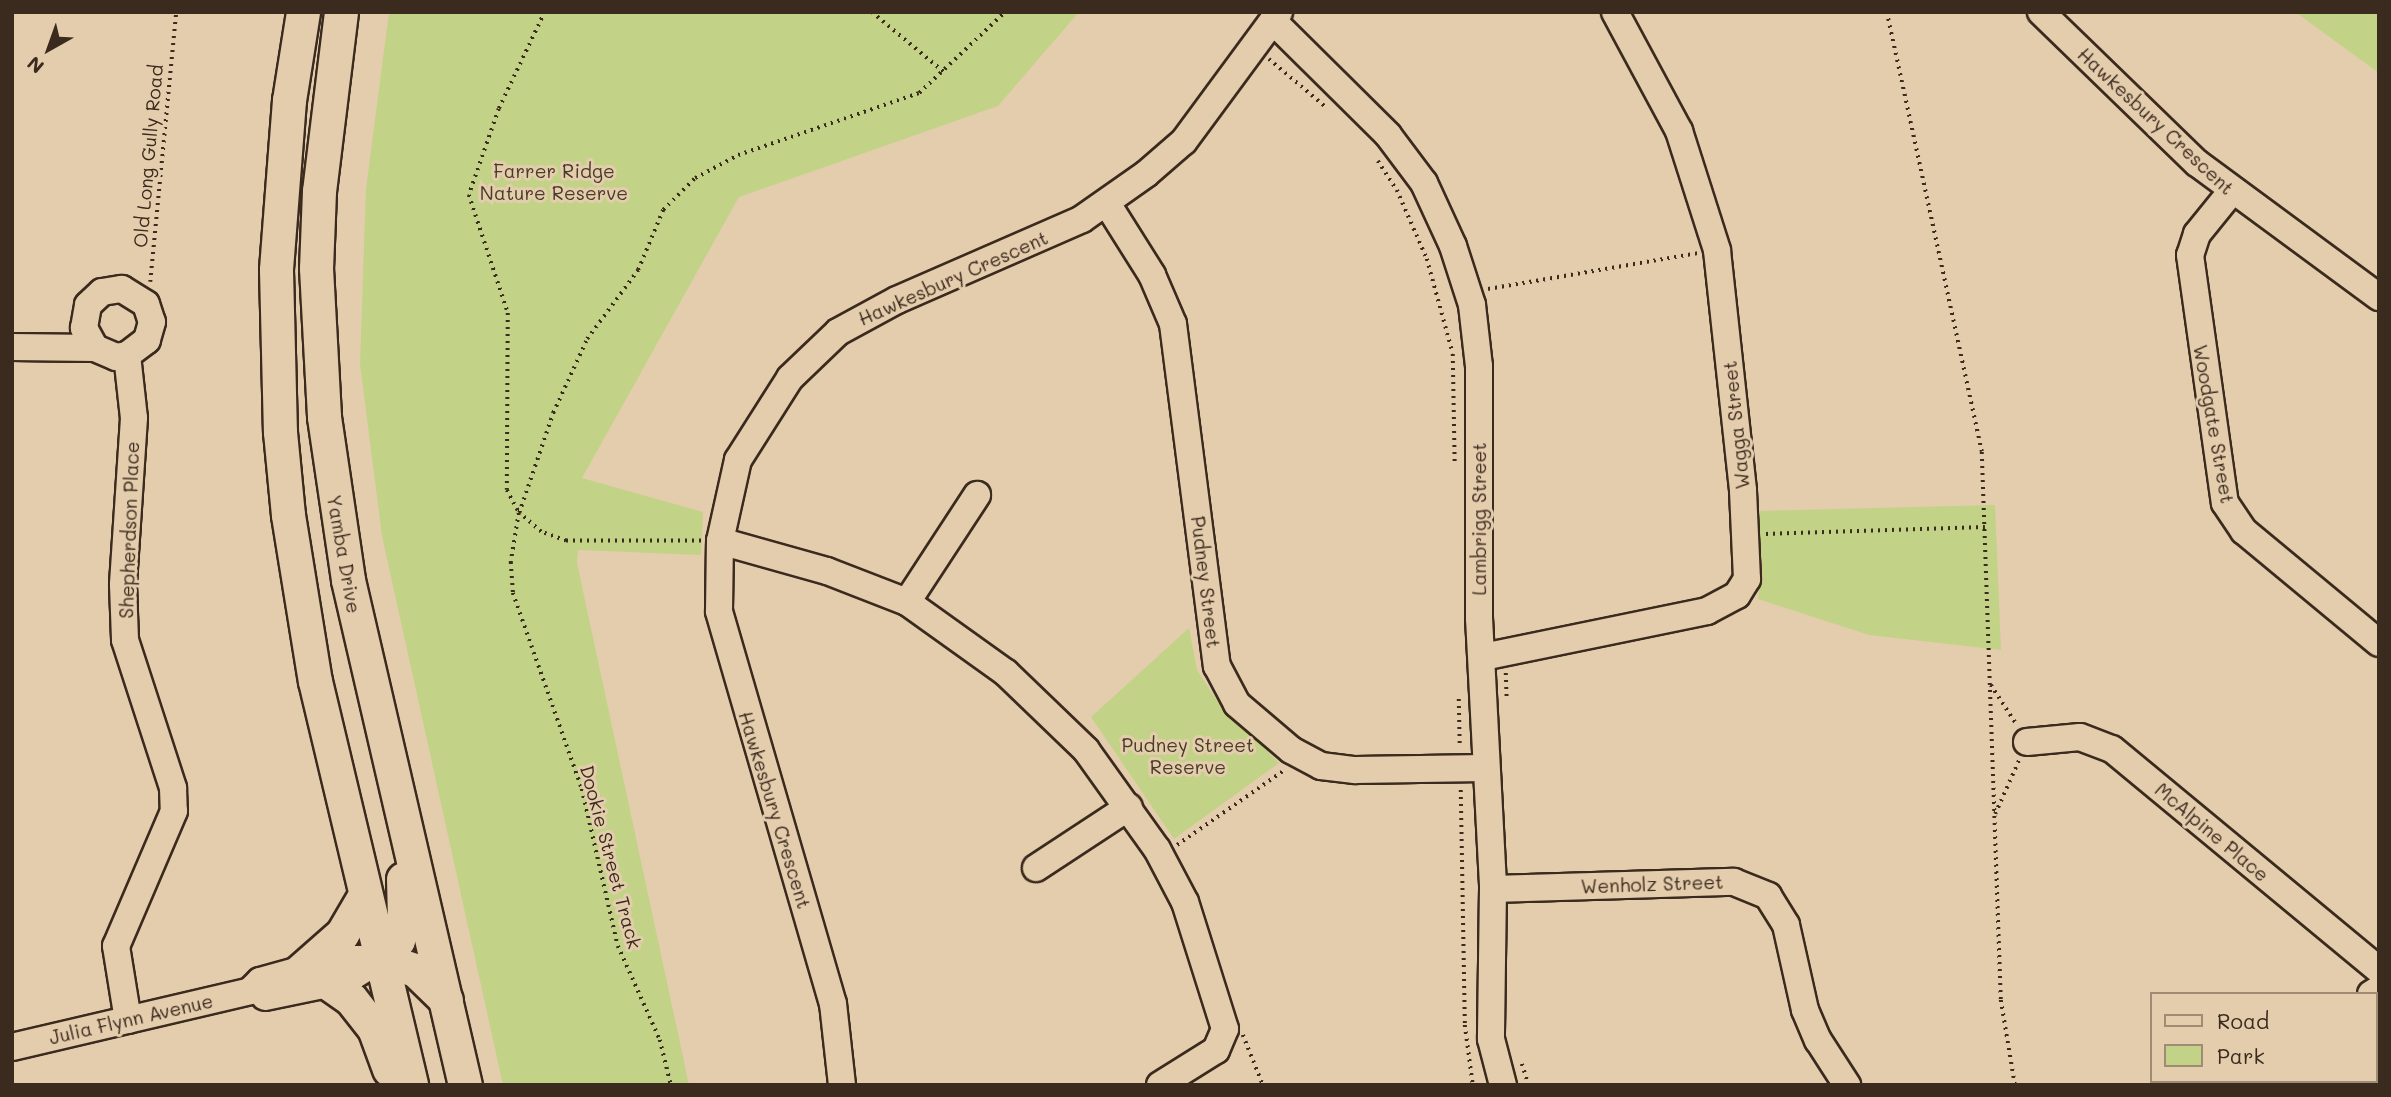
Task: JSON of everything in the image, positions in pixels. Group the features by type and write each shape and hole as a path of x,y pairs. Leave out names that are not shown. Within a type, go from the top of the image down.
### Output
{"main road":[{"path":"303,12 280,187 276,270 280,432 312,667 411,1085"},
{"name":"Yamba Drive","path":"341,12 318,191 316,268 324,417 348,580 466,1085"},
{"path":"381,959 398,940 404,919 407,896 399,859 402,820"},
{"path":"365,895 314,977 351,999 374,1028 394,1085"},
{"path":"381,959 415,970 446,1000"}],"street":[{"name":"Wagga Street","path":"1483,657 1723,605 1747,579 1747,535 1717,250 1679,131 1615,12"},
{"name":"Hawkesbury Crescent","path":"2041,12 2231,192 2379,297"},
{"name":"Hawkesbury Crescent","path":"842,1085 833,1004 723,636 717,578 720,541 738,460 769,405 816,350 867,314 1041,240 1108,205 1184,141 1276,17"},
{"name":"Lambrigg Street","path":"1276,17 1388,135 1424,183 1453,246 1468,293 1479,366 1479,618 1483,657 1473,768 1493,889 1490,1039 1503,1085"},
{"name":"Woodgate Street","path":"2231,192 2197,234 2190,255 2225,503 2244,531 2379,643"},
{"name":"Pudney Street","path":"1108,205 1152,275 1173,324 1217,666 1237,704 1302,758 1355,770 1473,768"},
{"path":"122,289 139,297 150,313 150,331 142,346 127,355 105,354 95,348 84,328 84,316 94,298 122,289"},
{"path":"12,347 95,348"},
{"name":"Shepherdson Place","path":"127,355 134,418 123,585 125,639 173,788 174,811 116,946 128,1020"},
{"path":"907,602 977,495"},
{"path":"720,541 827,571 907,602 1006,673 1060,721 1129,807 1185,902 1225,1029 1216,1050 1160,1085"},
{"name":"McAlpine Place","path":"2027,742 2080,737 2112,749 2379,970"},
{"path":"1036,868 1129,807"},
{"name":"Wenholz Street","path":"1493,889 1734,882 1768,896 1786,925 1805,1010 1818,1040 1847,1085"},
{"name":"Julia Flynn Avenue","path":"12,1047 250,991 265,998 314,977 339,959 381,959"}],"path":[{"name":"Old Long Gully Road","path":"139,297 150,286 176,12"},
{"path":"545,12 499,109 469,195 508,313 507,489 519,513 541,532 566,541 720,541"},
{"path":"872,12 944,72"},
{"name":"Dookie Street Track","path":"671,1085 660,1041 618,946 582,789 518,613 511,562 519,513 548,424 574,366 587,340 638,270 671,199 718,164 919,93 1005,12"},
{"path":"1887,12 1982,452 2001,1000 2015,1085"},
{"path":"1261,63 1268,58 1331,111"},
{"path":"1376,158 1397,190 1438,298 1453,354 1455,474"},
{"path":"1438,298 1717,250"},
{"path":"1747,535 1985,527"},
{"path":"1459,688 1473,768 1465,1025 1473,1085"},
{"path":"1168,842 1171,849 1302,758"},
{"path":"1237,1029 1249,1040 1263,1085"}],"green space":[{"name":"Farrer Ridge Nature Reserve","path":"389,12 1079,12 998,106 739,197 582,478 703,512 701,555 578,550 577,563 689,1085 503,1085 382,536 360,364 366,189"},
{"path":"2296,12 2379,12 2379,73 2298,14"},
{"path":"1995,505 2001,650 1869,635 1758,599 1762,562 1756,511"},
{"name":"Pudney Street Reserve","path":"1189,628 1197,670 1218,702 1279,763 1174,839 1091,717"}]}
